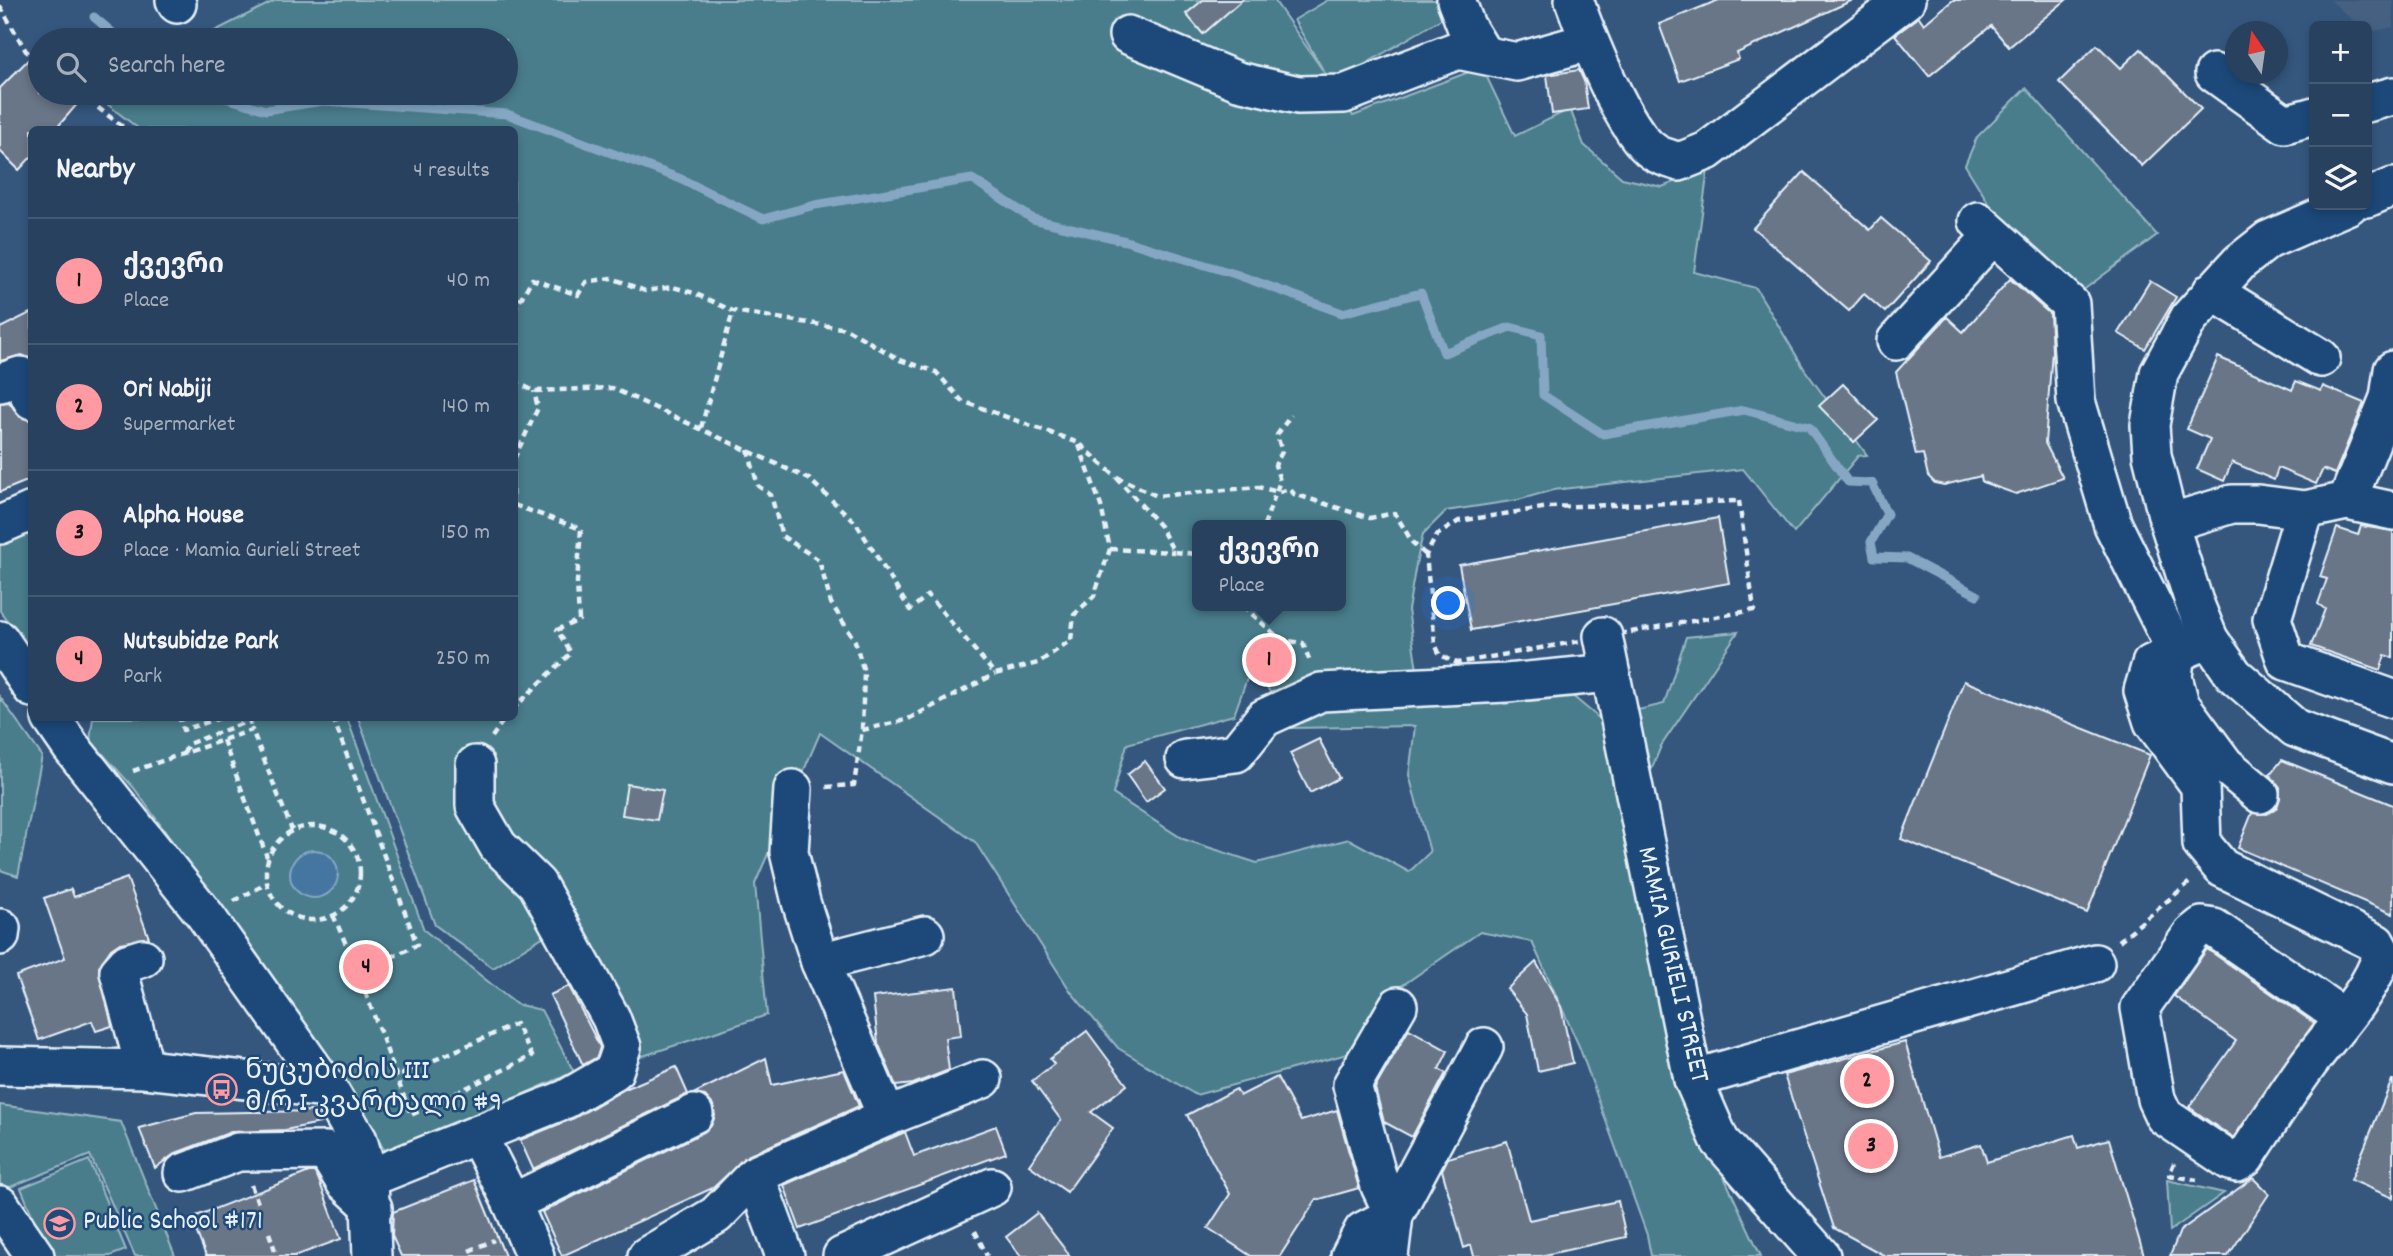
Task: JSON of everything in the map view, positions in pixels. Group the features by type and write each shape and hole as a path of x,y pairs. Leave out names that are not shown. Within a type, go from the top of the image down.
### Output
{"street":[{"path":"1456,0 1466,26 1483,54"},
{"path":"1574,0 1588,42 1630,122 1653,152 1679,162 1707,151 1906,0"},
{"path":"1128,35 1238,81 1298,96 1344,94 1458,50 1517,62 1588,42"},
{"path":"2214,73 2285,124 2309,117"},
{"path":"2372,102 2393,96"},
{"path":"2372,196 2393,187"},
{"path":"2260,794 2225,765 2180,704 2173,677 2192,645 2169,523 2152,455 2150,425 2153,400 2159,373 2172,345 2213,291 2240,262 2268,240 2337,210"},
{"path":"1896,341 1986,228 2070,304 2076,401 2098,481 2141,587 2192,645 2234,675 2295,728 2393,764"},
{"path":"2213,291 2321,358"},
{"path":"2347,501 2389,398 2393,370"},
{"path":"0,383 20,376 28,392"},
{"path":"2169,523 2232,504 2258,504 2305,510 2347,501 2393,511"},
{"path":"2305,510 2272,620 2286,661 2393,699"},
{"path":"0,525 28,513"},
{"name":"MAMIA GURIELI STREET","path":"1604,636 1693,1079 1720,1141 1821,1256"},
{"path":"0,640 28,682"},
{"path":"2192,645 2151,664 2143,691 2153,722 2200,786 2202,844 2222,867 2376,943 2382,954 2378,967 2344,1018 2245,1158 2237,1163 2230,1161 2164,1116 2156,1100 2140,1008 2192,934 2202,926 2214,928 2344,1018"},
{"path":"1185,759 1236,753 1264,718 1321,692 1507,683 1611,673"},
{"path":"66,727 101,782 205,915 328,1089 358,1140 371,1193 365,1254"},
{"path":"371,1193 478,1136 566,1099 614,1071 622,1047 611,1018 537,884 498,846 475,806 475,765"},
{"path":"793,789 789,852 800,902 820,962 887,1117"},
{"path":"0,936 1,928"},
{"path":"820,962 925,935"},
{"path":"143,958 127,963 119,972 145,1069"},
{"path":"1693,1079 2095,963"},
{"path":"1394,1215 1380,1185 1352,1084 1398,1006"},
{"path":"1389,1256 1394,1215 1485,1047"},
{"path":"0,1066 145,1069 328,1089"},
{"path":"647,1256 716,1215 755,1175 887,1117 983,1079"},
{"path":"512,1203 694,1114"},
{"path":"478,1136 535,1256"},
{"path":"183,1173 238,1152 326,1151 345,1182 371,1193"},
{"path":"755,1175 785,1256"},
{"path":"842,1256 992,1187"},
{"path":"0,1205 35,1256"},
{"path":"1350,1256 1363,1231 1394,1215"}],"path":[{"path":"0,6 28,53"},
{"path":"95,105 122,126"},
{"path":"518,304 532,279 578,295 586,282 612,278 645,291 673,288 694,293 733,311 847,329 900,360 936,372 962,401 1079,443 1115,476 1160,526 1174,552"},
{"path":"701,428 733,311"},
{"path":"518,383 534,391 612,388 809,479 856,523 910,610 928,594 995,674"},
{"path":"518,450 538,408 534,391"},
{"path":"1266,520 1280,481 1275,465 1282,452 1277,435 1291,415"},
{"path":"863,730 906,720 995,674 1038,663 1071,640 1074,615 1094,596 1110,549 1101,506 1079,443"},
{"path":"748,449 758,486 771,495 782,536 819,560 831,603 855,641 864,672 863,730 854,785 793,789"},
{"path":"1115,476 1157,496 1258,487 1279,492 1290,489 1294,494 1370,518 1395,513 1412,542 1426,555"},
{"path":"1739,501 1754,610 1457,663 1440,655 1435,645 1426,555 1437,535 1459,522 1499,514 1549,507 1739,501"},
{"path":"518,506 581,529 577,582 579,620 557,630 571,653 518,704"},
{"path":"1110,549 1192,554"},
{"path":"1249,611 1281,640 1303,643 1321,692"},
{"path":"180,721 183,730 211,721"},
{"path":"183,753 188,744 241,724 240,721"},
{"path":"250,721 292,830"},
{"path":"334,721 417,945 360,972"},
{"path":"101,782 253,730"},
{"path":"223,740 268,859 267,884 278,904 301,918 317,920 333,915 352,899 359,883 356,854 346,839 327,828 310,825 292,830 278,841 268,859"},
{"path":"2095,963 2185,884 2222,867"},
{"path":"333,915 360,972 396,1077 411,1115 532,1056 516,1024 396,1077"},
{"path":"269,1233 277,1256"}],"shaded area":[{"path":"2330,0 2393,0 2393,27 2372,32 2372,21 2353,21"},
{"path":"314,850 331,857 338,874 331,891 314,898 297,891 290,874 297,857"}],"green space":[{"path":"276,0 1274,0 1326,75 1294,20 1328,0 1443,0 1451,13 1332,84 1353,116 1482,67 1515,136 1570,109 1584,145 1622,178 1662,187 1708,169 1694,272 1756,288 1805,370 1867,455 1858,456 1794,533 1743,469 1553,490 1518,500 1446,511 1423,534 1408,610 1417,670 1505,704 1569,693 1600,719 1664,704 1686,637 1738,632 1661,746 1646,783 1704,1134 1761,1256 1651,1256 1647,1235 1579,1046 1532,942 1480,932 1400,987 1351,1053 1196,1095 1118,1048 1071,992 975,842 820,733 755,884 767,1015 637,1058 573,918 493,968 435,925 359,721 518,721 518,126 135,126 108,105 518,105 518,28 221,28","holes":["1253,662 1290,728 1415,726 1409,775 1430,852 1409,872 1349,839 1257,863 1183,839 1113,794 1127,744 1234,715"]},
{"path":"2026,88 2157,235 2074,297 2003,226 1965,165 1977,137"},
{"path":"28,530 28,647 0,611 0,542"},
{"path":"0,697 42,756 18,876 0,870"},
{"path":"93,721 348,721 424,930 516,1004 541,1010 574,1072 387,1154 325,1055 134,788 90,740"},
{"path":"0,1105 121,1122 175,1256 135,1256 90,1155 0,1191"},
{"name":"Public School #171","path":"89,1160 126,1250 110,1256 49,1256 21,1188"},
{"path":"2167,1180 2224,1193 2170,1231"}],"building":[{"path":"1203,0 1242,0 1203,34 1186,14"},
{"path":"1719,0 1853,0 1737,53 1739,59 1680,81 1659,24"},
{"path":"1953,0 2066,0 2009,47 1991,26 1929,76 1895,35 1919,17 1924,24"},
{"path":"2097,45 2121,68 2141,49 2201,109 2142,166 2059,82"},
{"path":"28,60 28,105 76,105 58,126 28,126 28,160 19,170 0,151 0,88"},
{"path":"1579,70 1584,81 1588,109 1552,114 1547,75"},
{"path":"1804,172 1870,230 1881,218 1931,261 1885,312 1864,294 1849,311 1753,228"},
{"path":"2010,279 2050,314 2052,351 2045,443 2063,478 2016,494 1982,482 1981,476 1944,485 1935,483 1928,476 1923,454 1916,455 1896,372 1947,317 1963,332"},
{"path":"2150,281 2176,297 2145,349 2118,333"},
{"path":"28,314 28,357 22,355 0,361 0,328"},
{"path":"2218,357 2292,390 2296,381 2321,391 2323,386 2364,403 2335,474 2323,469 2316,484 2278,468 2274,480 2232,462 2224,481 2197,469 2210,439 2187,429"},
{"path":"1843,384 1878,420 1854,442 1819,406"},
{"path":"9,402 20,417 28,420 28,481 0,492 0,403"},
{"path":"1718,518 1729,583 1471,630 1459,565"},
{"path":"2361,526 2393,531 2393,658 2385,655 2380,670 2311,646 2325,609 2318,604 2327,579 2320,577 2337,528 2358,535"},
{"path":"1964,681 2150,755 2087,913 1901,839"},
{"path":"1319,739 1339,778 1310,793 1290,753"},
{"path":"2282,760 2393,805 2393,914 2238,848 2252,813 2267,814 2277,807 2280,787 2270,775"},
{"path":"1145,761 1165,788 1146,802 1127,775"},
{"path":"627,784 663,790 657,820 622,815"},
{"path":"127,878 149,938 120,943 111,949 99,967 112,1026 96,1031 92,1021 39,1040 16,976 65,958 44,898 71,889 74,897"},
{"path":"2207,949 2314,1023 2233,1138 2189,1107 2236,1041 2174,996"},
{"path":"1536,962 1561,1007 1573,1063 1538,1071 1527,1014 1507,989"},
{"path":"569,986 600,1047 597,1057 583,1065 550,995"},
{"path":"956,987 961,1036 945,1038 949,1070 913,1084 896,1086 878,1043 873,997"},
{"path":"1409,1029 1448,1051 1439,1069 1446,1073 1412,1137 1384,1122 1375,1088"},
{"path":"1087,1031 1127,1085 1091,1112 1113,1128 1067,1192 1029,1165 1061,1120 1032,1081 1054,1064 1050,1059"},
{"path":"1905,1042 1939,1157 1981,1144 1987,1162 2074,1135 2078,1148 2109,1139 2144,1256 1885,1256 1834,1228 1784,1075"},
{"path":"766,1058 772,1085 844,1070 859,1106 747,1156 713,1188 562,1256 542,1212 704,1132 711,1126 715,1116 713,1105 705,1096 693,1094"},
{"path":"676,1067 688,1094 533,1169 520,1140 574,1118 625,1089"},
{"path":"1277,1077 1301,1121 1337,1110 1359,1188 1316,1200 1280,1256 1251,1256 1208,1228 1230,1194 1187,1115 1236,1089 1240,1096"},
{"path":"2393,1080 2393,1198 2351,1180"},
{"path":"316,1111 320,1123 285,1130 231,1132 176,1153 155,1168 139,1128 196,1113"},
{"path":"996,1126 1006,1153 800,1229 784,1185 905,1132 914,1156"},
{"path":"1507,1141 1529,1220 1618,1201 1626,1237 1540,1256 1474,1256 1471,1245 1464,1248 1442,1170 1448,1158"},
{"path":"314,1172 318,1178 341,1239 295,1256 206,1256 191,1218"},
{"path":"2253,1178 2269,1194 2228,1256 2170,1256 2180,1231"},
{"path":"474,1180 505,1256 401,1256 392,1236 393,1212"},
{"path":"1037,1213 1070,1256 1021,1256 1006,1237"}],"waterway":[{"path":"94,17 107,28"},
{"path":"249,105 266,110 298,105"},
{"path":"380,105 507,114 681,179 763,219 815,205 972,179 1033,219 1126,241 1235,274 1342,313 1421,293 1444,353 1510,327 1541,335 1543,395 1603,434 1744,410 1809,427 1848,482 1872,483 1887,514 1871,542 1874,557 1907,558 1977,595"}],"place":[{"name":"ქვევრი","path":"1269,660"},
{"name":"Nutsubidze Park","path":"366,967"},
{"name":"Ori Nabiji","path":"1867,1081"},
{"name":"ნუცუბიძის III მ/რ I კვარტალი #9","path":"222,1089"},
{"name":"Alpha House","path":"1871,1146"},
{"name":"Public School #171","path":"60,1223"}]}
